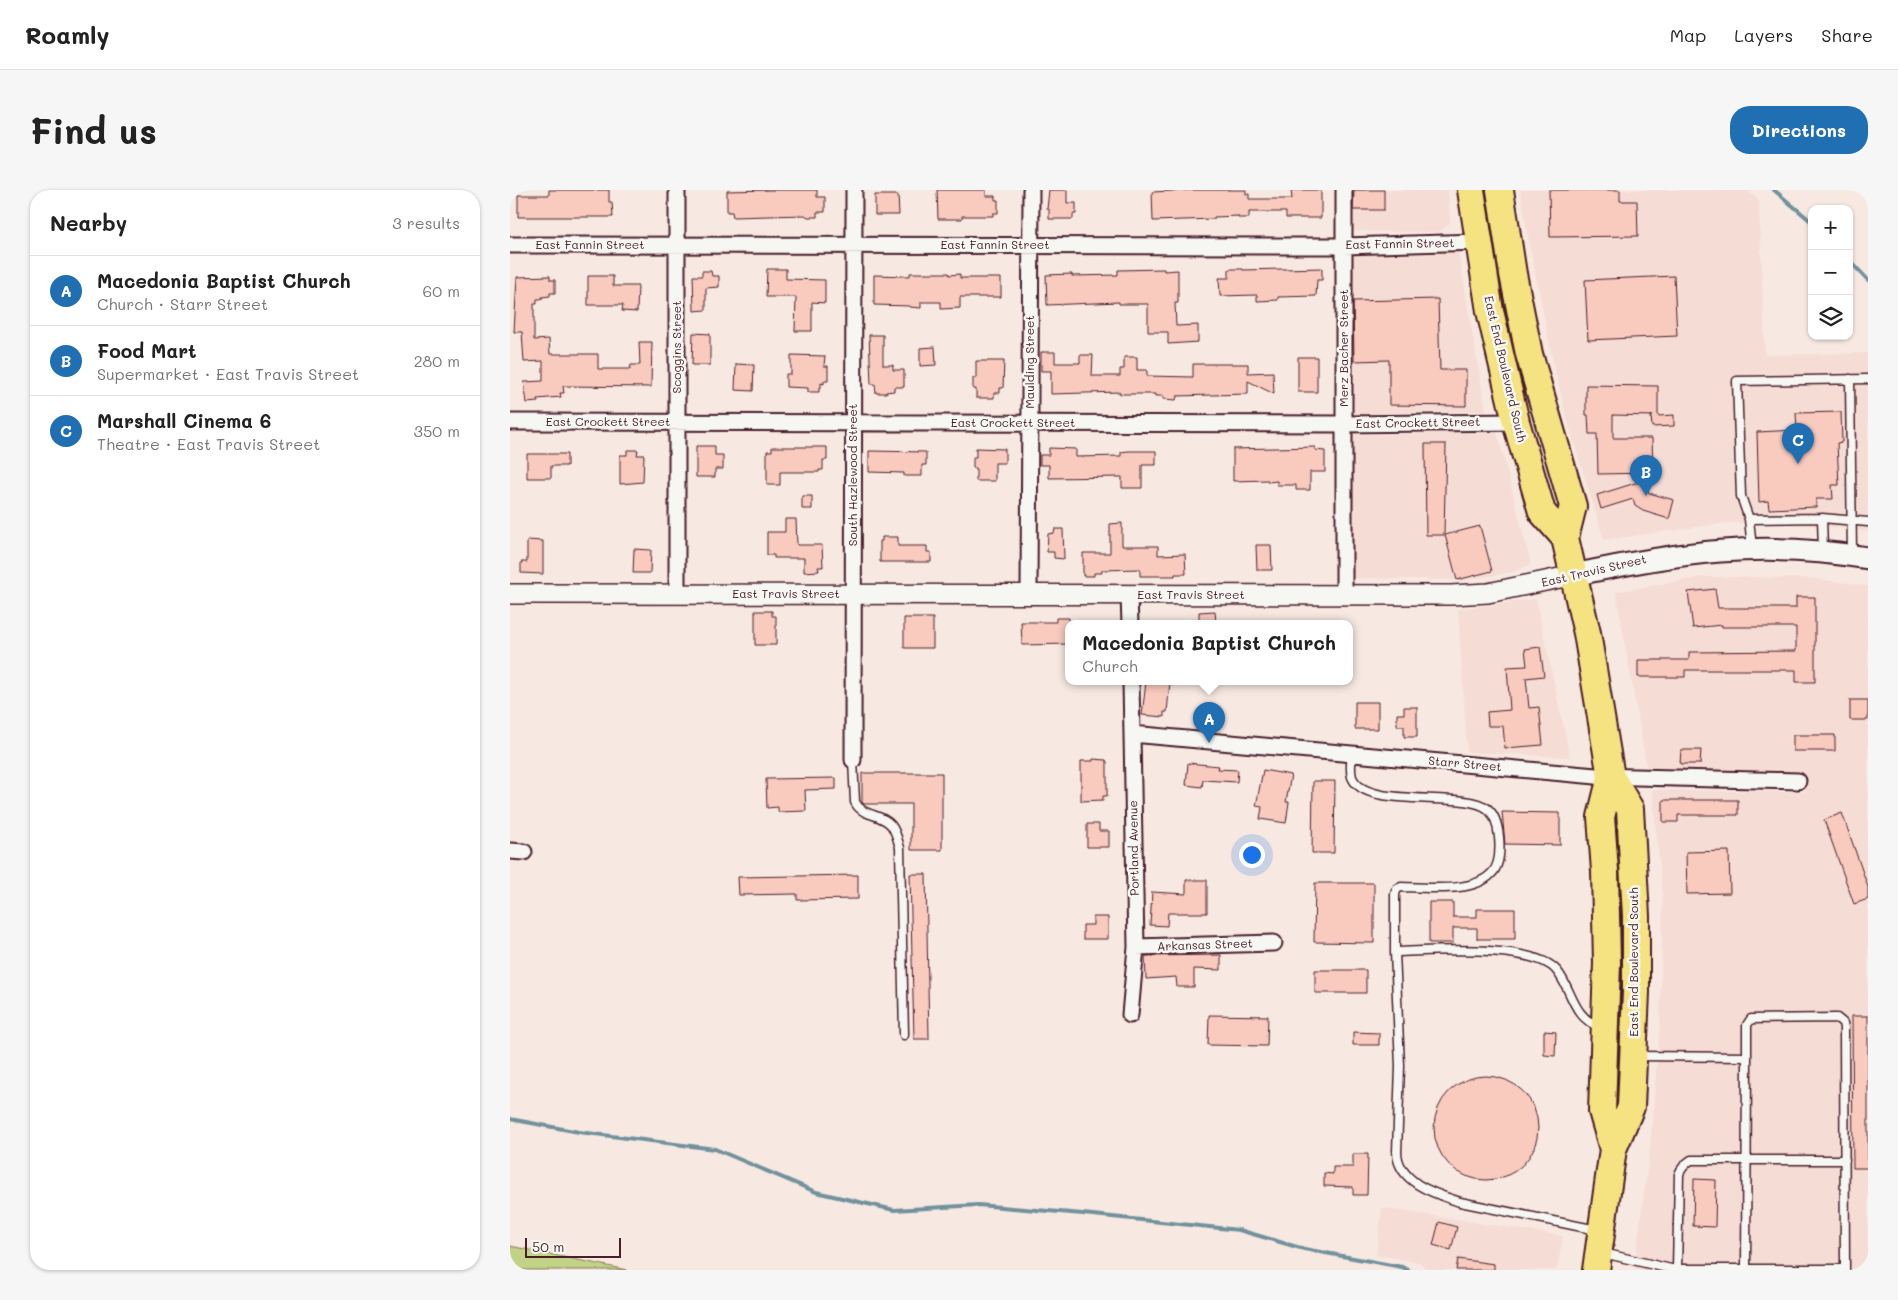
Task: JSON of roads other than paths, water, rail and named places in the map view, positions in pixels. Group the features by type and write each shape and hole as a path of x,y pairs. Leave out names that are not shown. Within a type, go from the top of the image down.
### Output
{"highway":[{"name":"East End Boulevard South","path":"1471,190 1490,311 1516,422 1542,512 1565,538"},
{"name":"East End Boulevard South","path":"1500,190 1513,274 1534,374 1573,506 1565,538 1590,650 1611,777 1630,809 1636,916 1632,1107 1613,1149 1598,1251"},
{"name":"East End Boulevard South","path":"1611,777 1601,817 1607,912 1606,1030 1602,1111 1613,1149"}],"main road":[{"name":"East Travis Street","path":"1574,575 1660,557 1752,548 1824,551 1860,556"}],"street":[{"name":"Scoggins Street","path":"678,190 678,594"},
{"name":"South Hazlewood Street","path":"853,760 854,190"},
{"name":"Maulding Street","path":"1029,594 1031,190"},
{"name":"Merz Bacher Street","path":"1344,190 1344,595"},
{"name":"East Fannin Street","path":"510,245 1344,246 1479,242"},
{"name":"East Crockett Street","path":"510,422 1344,424 1516,422"},
{"name":"East Travis Street","path":"510,594 1451,595 1488,593 1574,575"},
{"path":"1129,596 1130,620"},
{"name":"Portland Avenue","path":"1130,1015 1136,947 1131,685"},
{"name":"Starr Street","path":"1132,734 1611,777 1798,781"},
{"name":"Arkansas Street","path":"1136,947 1274,943"}],"lane":[{"path":"1752,548 1749,519 1741,496 1737,381 1868,378"},
{"path":"1850,379 1851,520 1860,556"},
{"path":"1749,519 1822,518 1868,522"},
{"path":"1822,518 1824,551"},
{"path":"1352,754 1352,776 1361,787 1394,796 1459,801 1482,805 1493,815 1498,831 1499,853 1497,865 1494,872 1481,882 1465,887 1401,887 1397,889 1395,894 1395,952 1400,1066 1397,1158 1406,1174 1430,1192 1598,1251 1657,1268 1677,1269 1746,1269 1846,1269 1844,1028 1841,1020 1837,1018 1751,1019 1747,1025 1746,1269"},
{"path":"853,760 855,802 858,808 885,819 893,826 900,848 904,1035"},
{"path":"1395,952 1499,952 1536,958 1553,966 1558,972 1580,1015 1594,1025 1606,1030"},
{"path":"1634,1056 1746,1057"},
{"path":"1677,1269 1679,1174 1682,1167 1691,1160 1845,1160"}],"waterway":[{"path":"1774,190 1808,219"},
{"path":"1853,264 1868,280"},
{"path":"510,1119 579,1132 715,1149 816,1192 894,1210 978,1205 1239,1230 1304,1249 1402,1267 1408,1270"}],"place":[{"name":"Marshall Cinema 6","path":"1798,464"},
{"name":"Food Mart","path":"1646,496"},
{"name":"Macedonia Baptist Church","path":"1209,743"}]}
